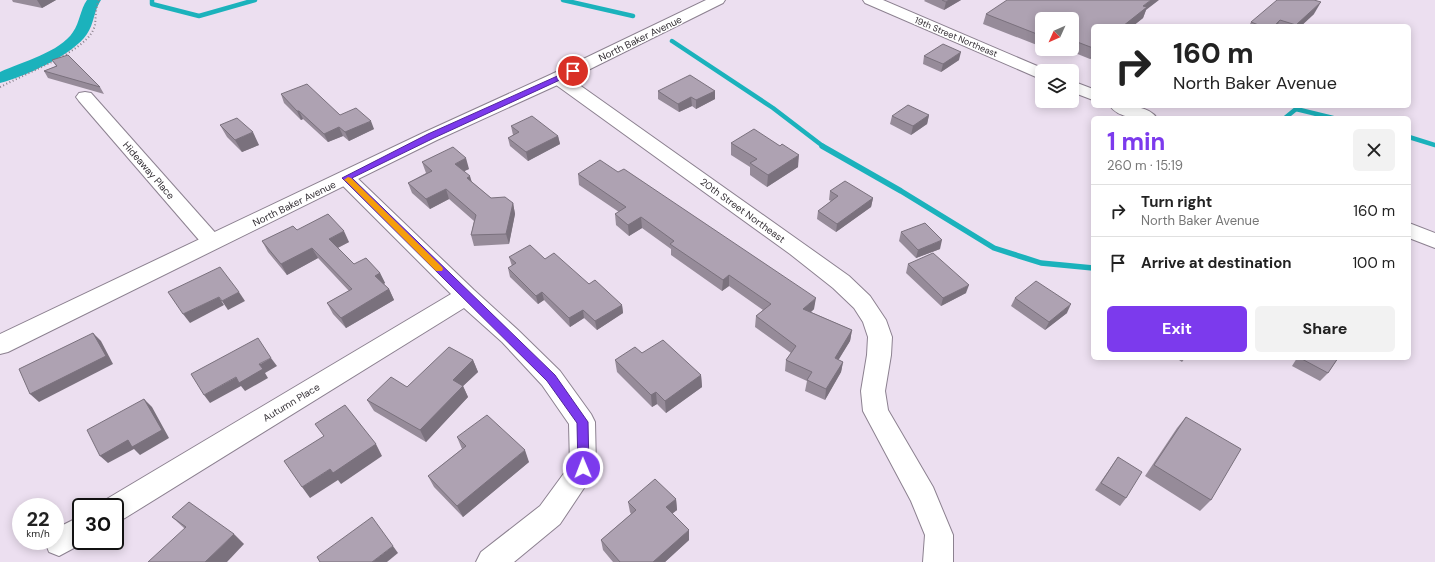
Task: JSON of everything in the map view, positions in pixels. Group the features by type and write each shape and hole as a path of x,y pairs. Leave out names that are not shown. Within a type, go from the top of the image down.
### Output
{"street":[{"name":"North Baker Avenue","path":"0,345 431,136 558,78 718,0"},
{"name":"19th Street Northeast","path":"870,0 1035,70"},
{"name":"20th Street Northeast","path":"558,78 841,282 862,302 874,320 880,337 879,355 873,390 876,411 923,496 939,535 938,562"},
{"path":"1079,89 1091,94"},
{"name":"Hideaway Place","path":"85,97 212,242"},
{"path":"1124,108 1143,116"},
{"path":"346,178 466,296 510,336 551,378 582,422 583,468 550,514 491,562"},
{"path":"1411,231 1435,241"},
{"name":"Autumn Place","path":"124,504 466,296"}],"path":[{"path":"0,87 57,60 78,47 91,35 95,26 94,15 99,0"}],"building":[{"path":"1007,0 1151,0 1143,6 1147,7 1126,24 1091,24 1091,47 1079,43 1079,12 1035,12 1035,33 986,14"},
{"path":"1277,0 1314,0 1321,2 1297,24 1280,20 1276,24 1256,24 1251,22"},
{"path":"943,44 961,52 943,64 924,56"},
{"path":"68,55 100,87 44,71 57,66 52,60"},
{"path":"690,75 715,91 696,100 691,97 678,104 658,91"},
{"path":"307,84 340,115 356,108 371,121 345,132 339,127 324,134 299,111 297,111 281,94"},
{"path":"908,105 929,115 913,126 892,116"},
{"path":"532,116 558,136 526,152 508,138 519,132 511,126"},
{"path":"237,118 253,132 235,140 220,125"},
{"path":"754,129 780,146 782,144 799,155 768,175 750,163 757,159 731,143"},
{"path":"453,147 466,158 455,164 470,176 467,178 491,198 505,197 513,203 506,234 471,235 476,215 446,189 426,199 408,183 432,171 422,162"},
{"path":"600,160 618,172 624,169 816,298 803,309 852,330 835,358 843,362 826,389 807,380 812,372 786,360 796,346 756,316 771,304 729,275 723,280 670,244 674,241 641,217 628,225 615,214 626,207 578,174"},
{"path":"845,181 873,198 837,224 818,211 838,196 830,191"},
{"path":"328,214 344,231 329,239 354,264 366,258 380,273 375,276 389,289 341,318 327,303 352,289 312,248 281,264 262,241 293,226 297,230"},
{"path":"925,223 942,240 918,250 901,232"},
{"path":"530,245 545,259 554,253 589,284 595,280 622,305 595,321 583,310 569,318 542,292 536,296 508,268 516,263 509,257"},
{"path":"933,253 969,285 943,298 908,264"},
{"path":"220,267 239,292 222,301 219,297 183,314 168,292"},
{"path":"1036,281 1071,304 1049,322 1015,298"},
{"path":"93,333 106,356 30,394 19,369"},
{"path":"258,338 271,358 259,364 263,369 239,383 236,377 204,395 191,374"},
{"path":"663,340 701,375 665,401 656,392 651,395 615,360 635,347 642,353"},
{"path":"449,347 473,360 453,380 463,386 420,430 367,400 391,377 407,387"},
{"path":"1304,360 1337,360 1328,373"},
{"path":"144,399 162,430 132,447 128,440 100,456 87,430"},
{"path":"345,405 376,444 333,473 330,469 302,487 284,461 324,436 315,424"},
{"path":"487,415 525,450 457,506 428,476 466,446 457,437"},
{"path":"1186,417 1241,449 1211,500 1154,465"},
{"path":"1118,457 1142,472 1126,498 1101,483"},
{"path":"655,479 676,499 666,507 689,530 653,562 620,562 601,540 636,510 628,502"},
{"path":"189,502 234,534 205,562 148,562 186,527 172,517"},
{"path":"372,517 393,546 372,562 320,562 317,557"}],"waterway":[{"path":"0,78 56,53 75,40 81,32 94,0"},
{"path":"152,0 152,4 199,16 255,0"},
{"path":"563,0 633,16"},
{"path":"672,41 773,108 824,147"},
{"path":"1287,116 1296,109 1325,116"},
{"path":"1411,138 1435,145"},
{"path":"822,146 901,191 994,248 1041,263 1091,268"}],"slow traffic":[{"path":"348,180 439,269"}],"route":[{"path":"573,71 431,136 346,178 466,296 510,336 551,378 582,422 583,468"}]}
